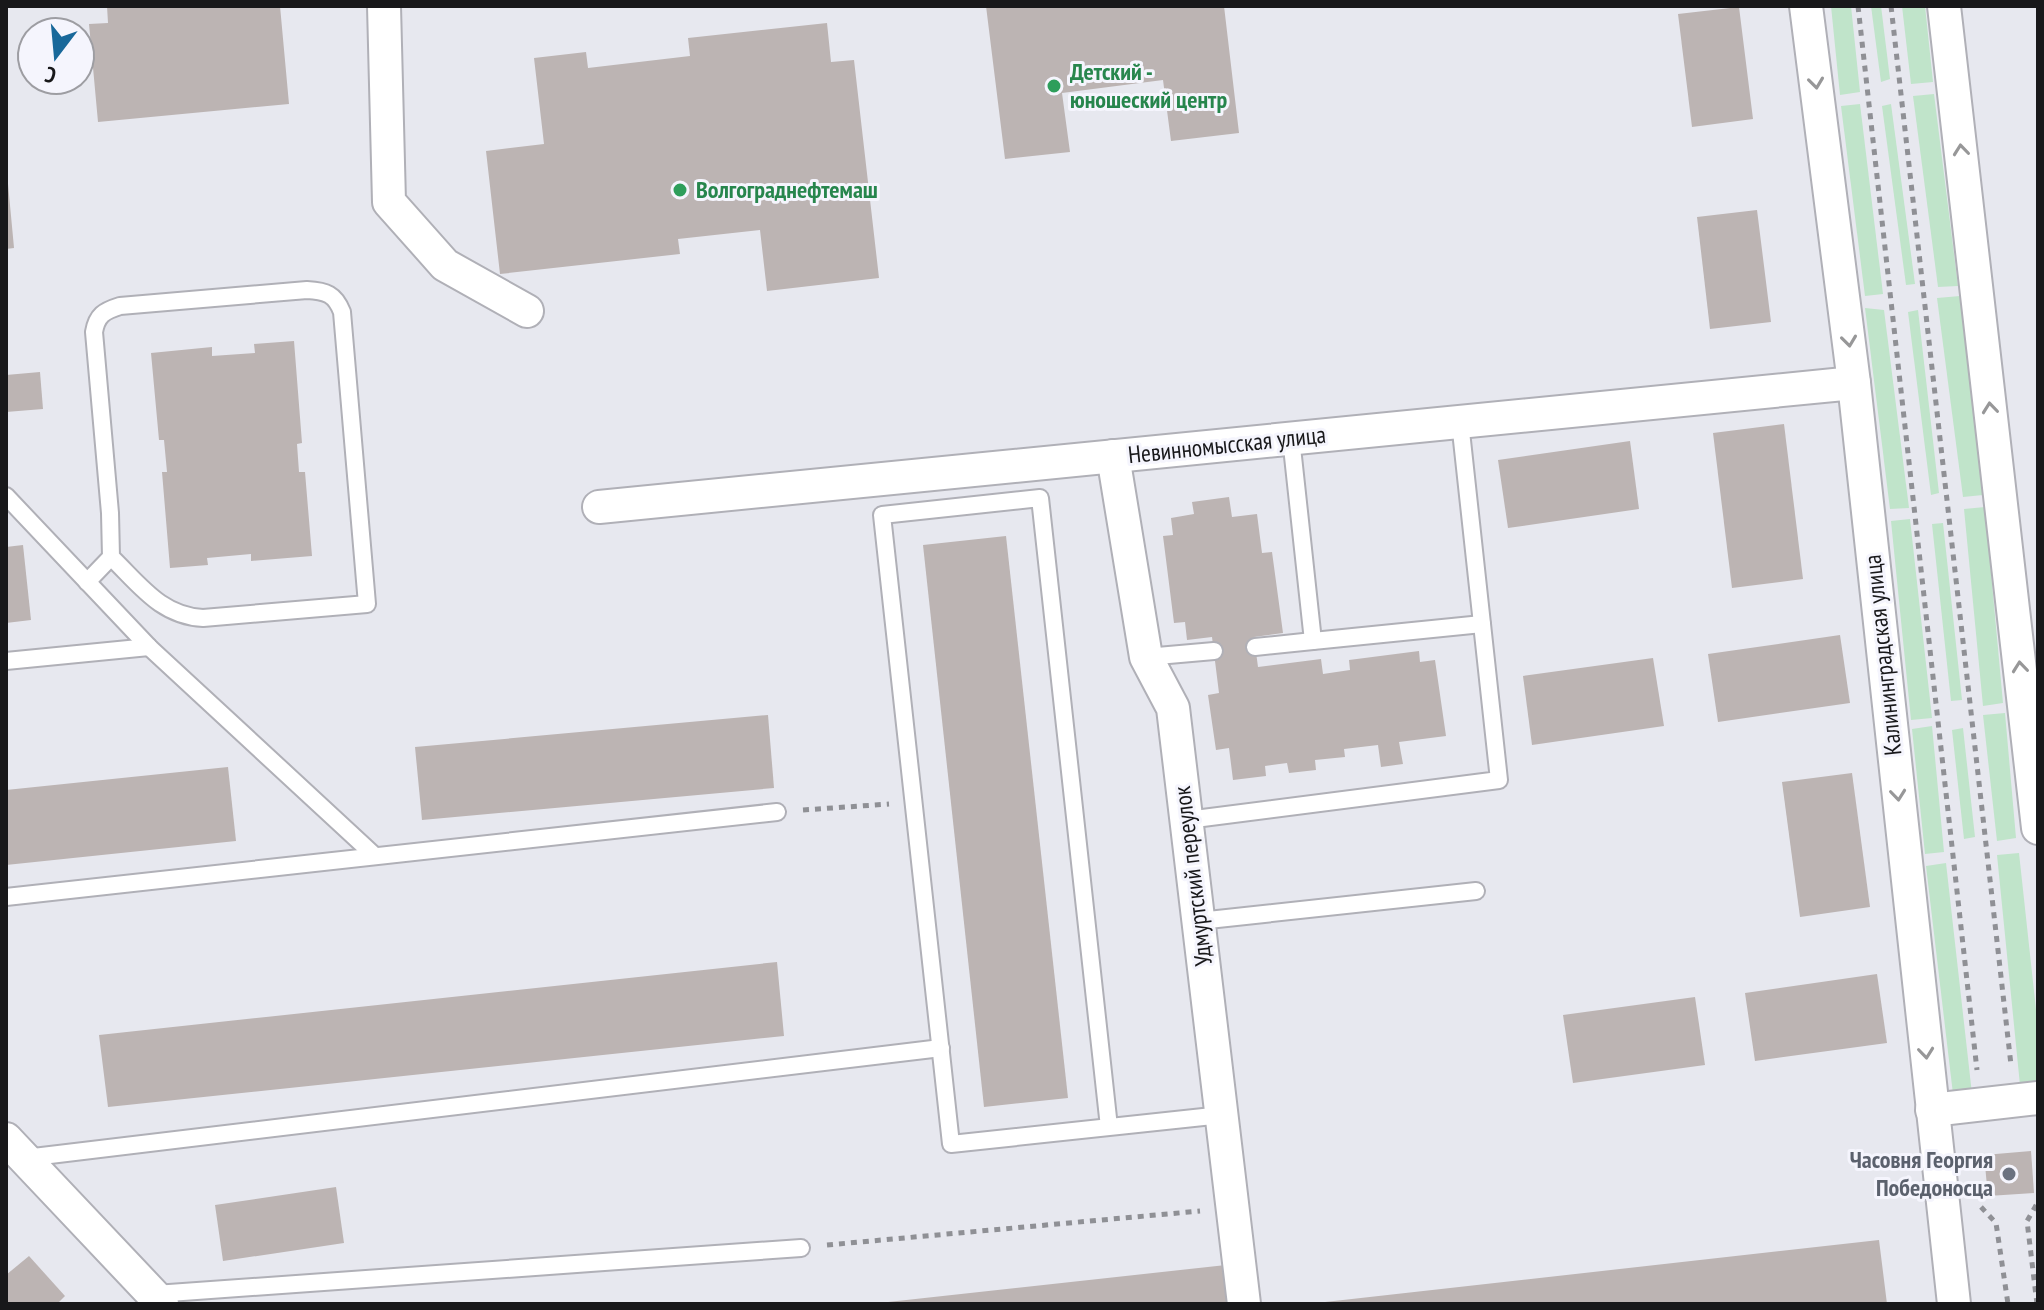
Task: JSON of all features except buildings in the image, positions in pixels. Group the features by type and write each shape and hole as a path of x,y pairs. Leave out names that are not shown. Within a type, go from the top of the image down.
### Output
{"street":[{"path":"384,6 389,202 445,265 527,311"},
{"name":"Калининградская улица","path":"1806,6 1854,383 1954,1304"},
{"path":"1944,6 2038,828"},
{"name":"Невинномысская улица","path":"599,507 1854,383"},
{"name":"Удмуртский переулок","path":"1113,456 1146,657 1173,708 1244,1304"},
{"path":"1932,1110 2028,1099"},
{"path":"12,1153 153,1301"}],"lane":[{"path":"87,582 111,557 94,332 97,319 106,310 120,306 307,290 326,291 337,299 342,312 367,604 185,617 155,600 111,557"},
{"path":"1187,820 1499,780 1460,422"},
{"path":"1291,438 1313,641"},
{"path":"6,496 149,647 375,856"},
{"path":"1109,1127 1040,498 882,515 951,1144 1222,1115"},
{"path":"1255,647 1482,624"},
{"path":"6,661 149,647"},
{"path":"1146,657 1214,651"},
{"path":"6,897 777,812"},
{"path":"1199,921 1476,891"},
{"path":"12,1153 941,1048"},
{"path":"153,1301 801,1248"}],"path":[{"path":"1858,6 1980,1104"},
{"path":"1891,6 2013,1089 2028,1099"},
{"path":"777,812 914,803"},
{"path":"1973,1199 1996,1223 2008,1304"},
{"path":"2037,1304 2027,1221 2038,1202"},
{"path":"801,1248 1233,1208"}],"green space":[{"path":"1831,6 1851,6 1860,92 1840,95"},
{"path":"1871,6 1881,6 1890,79 1881,82"},
{"path":"1902,6 1925,6 1933,82 1911,84"},
{"path":"1934,94 1958,286 1938,287 1913,96"},
{"path":"1860,104 1883,294 1865,296 1841,106"},
{"path":"1891,104 1915,284 1906,285 1882,106"},
{"path":"1960,296 1983,495 1963,497 1937,298"},
{"path":"1865,308 1884,310 1909,508 1890,509"},
{"path":"1918,310 1939,493 1931,495 1908,312"},
{"path":"1985,507 2003,703 1983,706 1964,509"},
{"path":"1910,519 1932,718 1911,720 1891,521"},
{"path":"1943,523 1962,700 1951,701 1932,524"},
{"path":"2005,713 2016,838 1997,841 1983,715"},
{"path":"1932,726 1944,852 1925,854 1912,729"},
{"path":"1963,728 1975,837 1964,839 1952,730"},
{"path":"2019,853 2038,1028 2038,1090 2020,1085 1997,855"},
{"path":"1946,863 1972,1094 1953,1094 1926,866"}],"place":[{"name":"Детский - юношеский центр","path":"1054,86"},
{"name":"Волгограднефтемаш","path":"680,190"},
{"name":"Часовня Георгия Победоносца","path":"2009,1174"}]}
